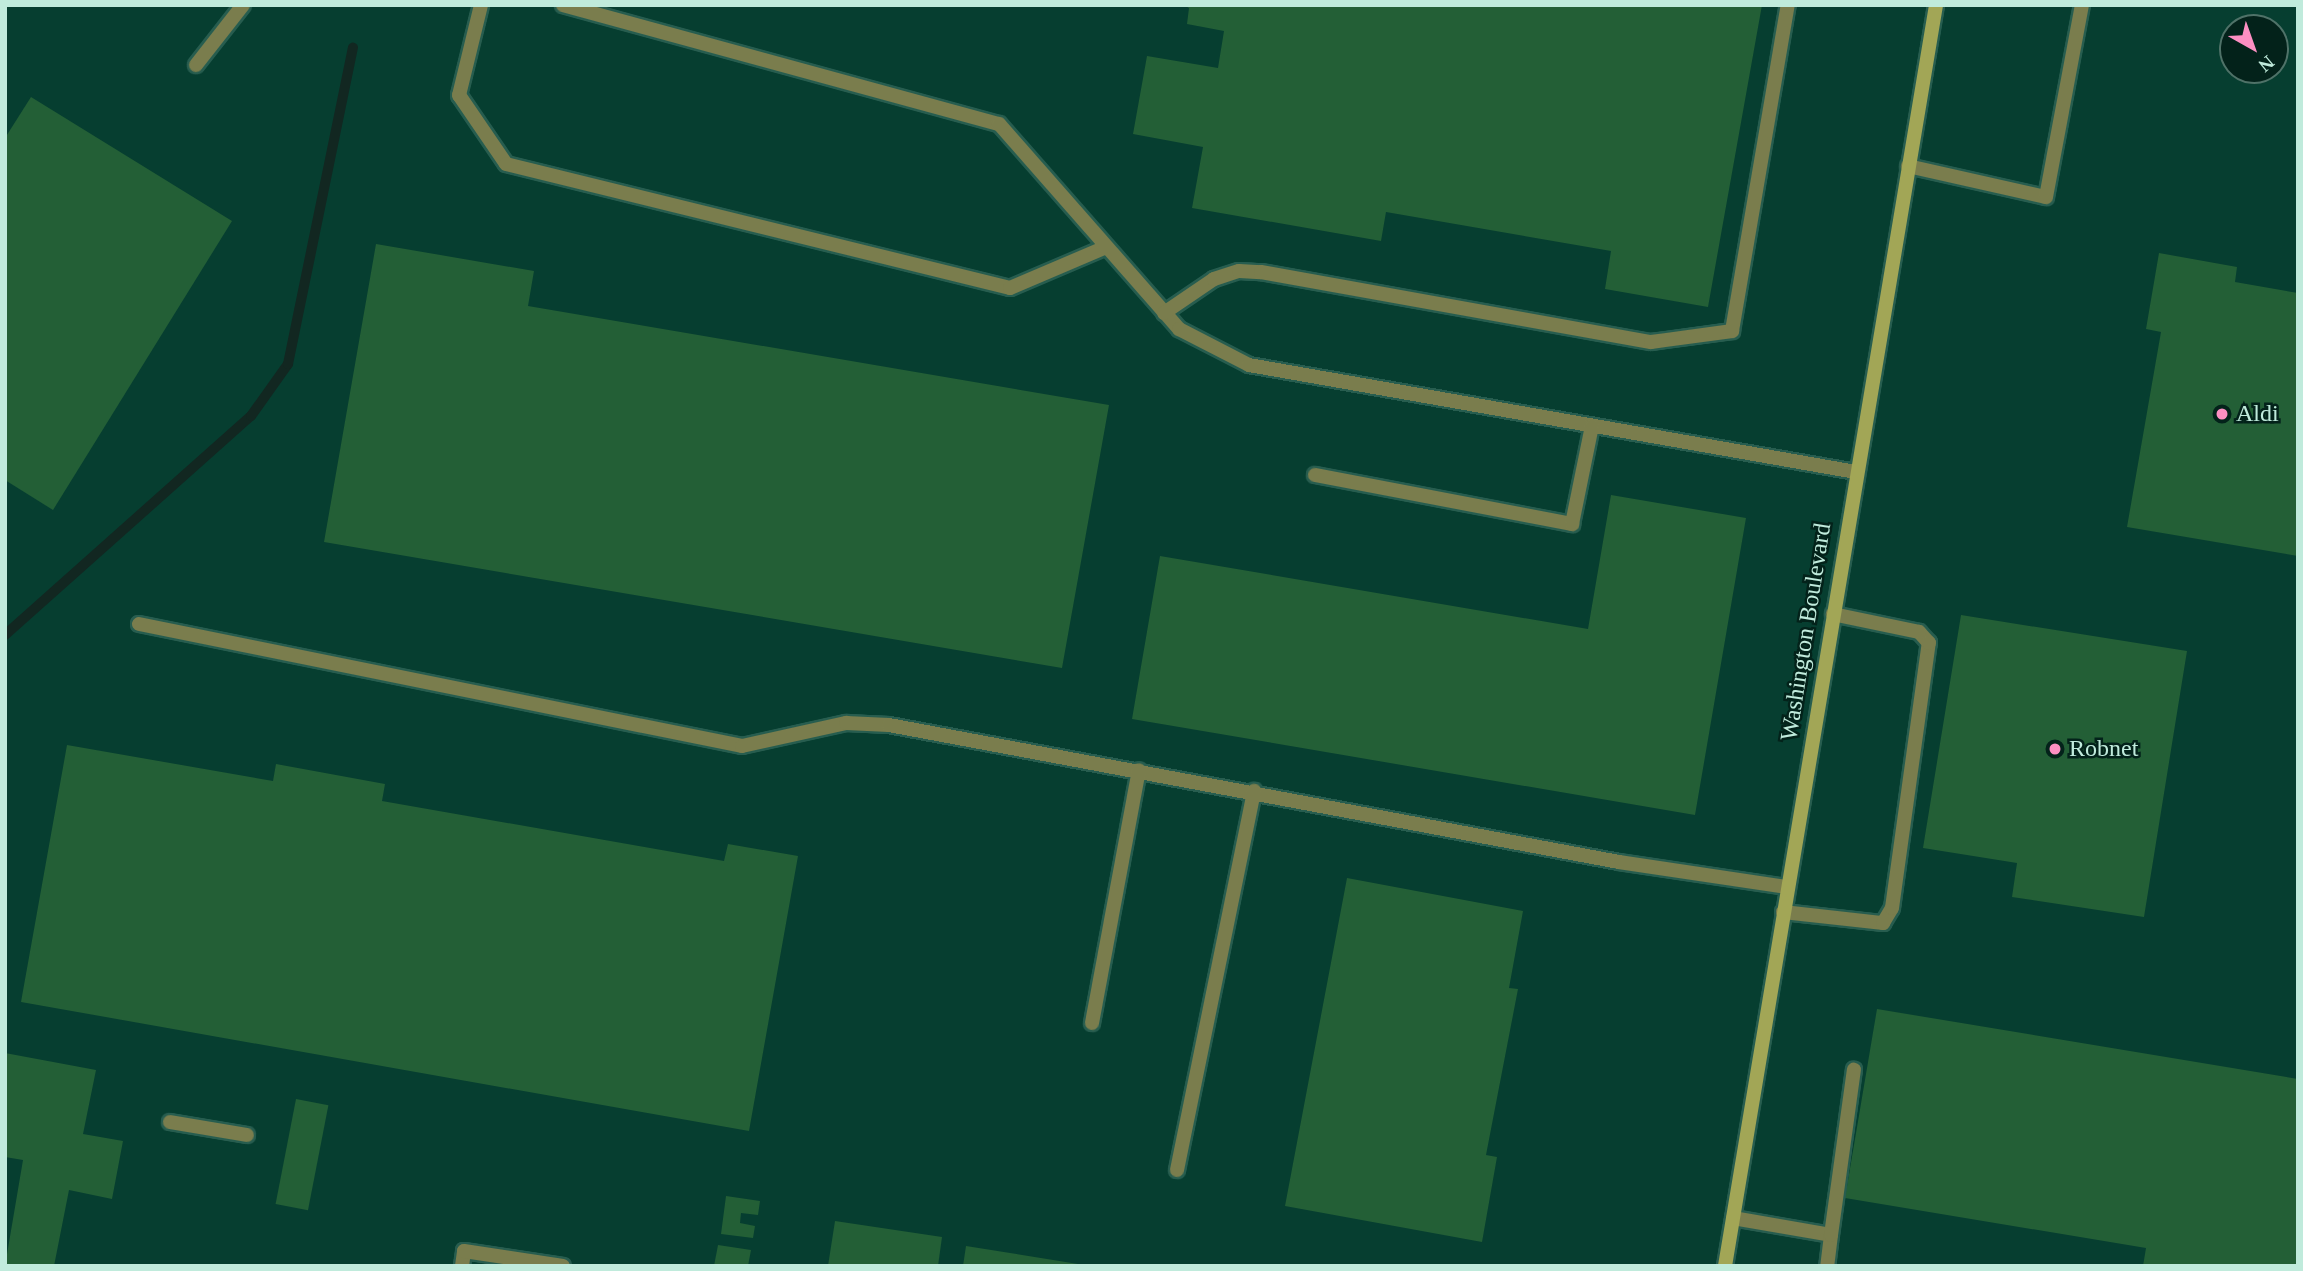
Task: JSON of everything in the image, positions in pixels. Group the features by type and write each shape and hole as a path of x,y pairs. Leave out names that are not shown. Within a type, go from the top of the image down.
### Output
{"main road":[{"name":"Washington Boulevard","path":"1725,1266 1936,5"}],"lane":[{"path":"196,65 243,5"},
{"path":"481,5 459,94 506,164 1010,288 1104,248"},
{"path":"563,5 999,124 1104,248 1179,329 1214,351 1249,365 1856,472"},
{"path":"1164,313 1214,279 1239,271 1261,272 1651,342 1732,331 1788,5"},
{"path":"1908,166 2046,198 2082,5"},
{"path":"1315,475 1572,524 1592,426"},
{"path":"1783,912 1883,923 1892,908 1929,643 1919,632 1833,614"},
{"path":"139,624 741,746 846,723 889,725 1254,791 1619,862 1787,887"},
{"path":"1092,1023 1139,770"},
{"path":"1177,1170 1254,791"},
{"path":"1827,1266 1854,1070"},
{"path":"170,1122 247,1135"},
{"path":"1733,1218 1831,1235"},
{"path":"462,1266 464,1251 563,1266"}],"building":[{"path":"1184,5 1762,5 1708,307 1605,289 1611,251 1386,212 1381,241 1192,208 1203,147 1133,134 1147,56 1218,68 1224,31 1187,24 1189,8"},
{"path":"31,97 232,221 53,510 5,480 5,138"},
{"path":"376,244 534,271 528,306 1109,405 1062,668 324,542"},
{"name":"Aldi","path":"2159,253 2237,267 2235,282 2298,293 2298,556 2127,527 2161,332 2146,329"},
{"path":"1611,495 1746,518 1695,815 1132,719 1160,556 1588,629"},
{"name":"Robnet","path":"1961,615 2187,651 2144,917 2012,897 2017,863 1923,848"},
{"path":"67,745 273,781 276,764 385,784 382,801 724,861 728,844 798,856 749,1131 21,1002"},
{"path":"1347,878 1523,911 1509,988 1518,989 1486,1155 1497,1157 1482,1242 1285,1206"},
{"path":"1877,1009 2298,1079 2298,1266 2143,1266 2146,1248 1845,1198"},
{"path":"5,1053 96,1070 83,1134 123,1141 112,1199 69,1190 54,1266 5,1266 23,1160 5,1157"},
{"path":"296,1099 328,1105 308,1210 276,1204"},
{"path":"726,1196 760,1201 758,1215 741,1213 740,1223 755,1226 753,1238 721,1234"},
{"path":"835,1221 942,1237 938,1266 828,1266"},
{"path":"718,1245 751,1250 748,1266 714,1266"},
{"path":"966,1246 1078,1264 1078,1266 963,1266"}],"waterway":[{"path":"5,635 251,416 288,364 353,48"}],"place":[{"name":"Aldi","path":"2222,414"},
{"name":"Robnet","path":"2055,749"}]}
